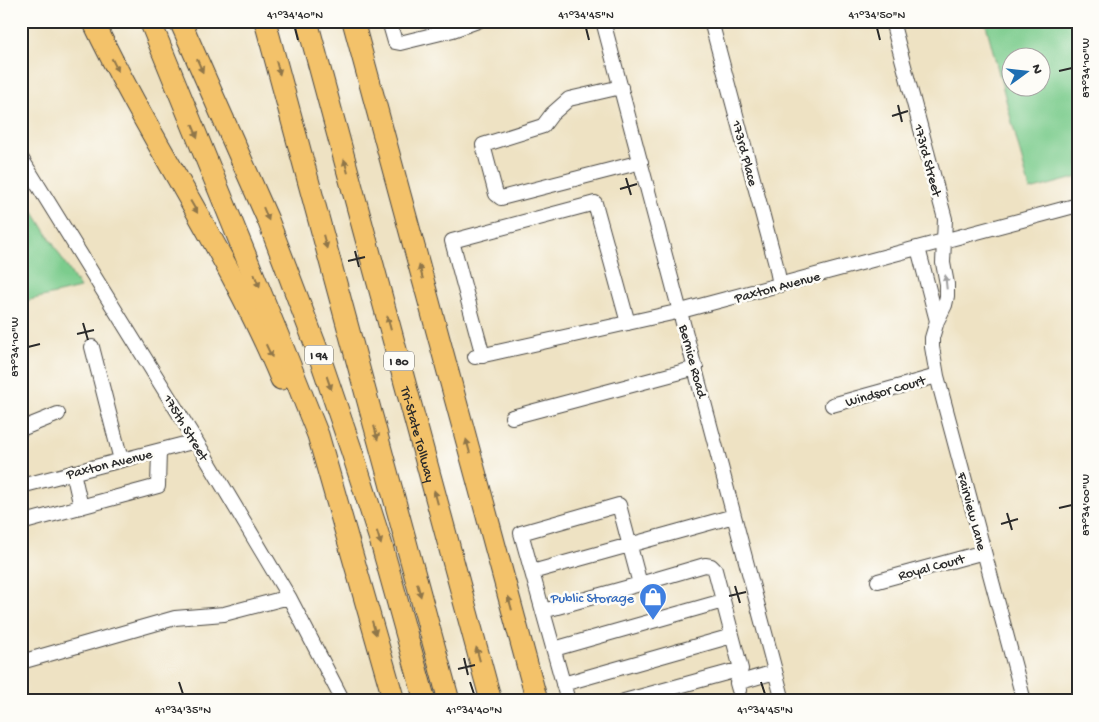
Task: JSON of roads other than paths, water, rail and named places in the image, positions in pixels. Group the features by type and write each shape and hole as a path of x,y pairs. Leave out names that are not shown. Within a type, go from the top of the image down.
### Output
{"highway":[{"path":"93,21 115,66 213,240 270,354 307,443 360,581"},
{"path":"150,21 318,435 394,701"},
{"name":"I 94","path":"180,21 268,220 317,349 379,537 425,701"},
{"path":"265,21 449,701"},
{"name":"Tri-State Tollway","path":"307,21 491,701"},
{"path":"342,21 382,127"},
{"path":"353,21 537,701"}],"street":[{"path":"389,21 395,42 400,43 453,30 478,21"},
{"name":"Bernice Road","path":"603,21 783,701"},
{"name":"173rd Place","path":"711,21 780,285"},
{"name":"173rd Street","path":"892,21 945,219 945,241"},
{"path":"620,87 569,100 552,114 543,126 483,145 496,194 501,198 641,162"},
{"name":"175th Street","path":"21,158 196,441 289,597 343,701"},
{"name":"Paxton Avenue","path":"628,323 594,203 452,241 479,356 628,323 681,311 1078,205"},
{"name":"Fairview Lane","path":"945,241 943,263 947,296 937,321 932,338 932,347 937,376 1024,701"},
{"name":"Fairview Lane","path":"918,248 937,321"},
{"path":"92,347 121,460"},
{"path":"512,417 696,368"},
{"name":"Windsor Court","path":"832,405 937,376"},
{"path":"21,429 58,414"},
{"name":"Paxton Avenue","path":"22,484 196,441"},
{"path":"21,523 158,486 159,451"},
{"path":"73,472 81,507"},
{"path":"568,701 521,533 619,504 640,584"},
{"path":"532,572 734,516"},
{"name":"Royal Court","path":"878,581 984,552"},
{"path":"543,611 705,565 711,566 715,570 741,669 624,701"},
{"path":"21,662 175,618 224,614 289,597"},
{"path":"554,649 723,601"},
{"path":"563,684 732,636"},
{"path":"739,690 737,683 775,672"}],"tunnel":[{"path":"739,690 741,701"}],"place":[{"name":"Public Storage","path":"653,621"}]}
